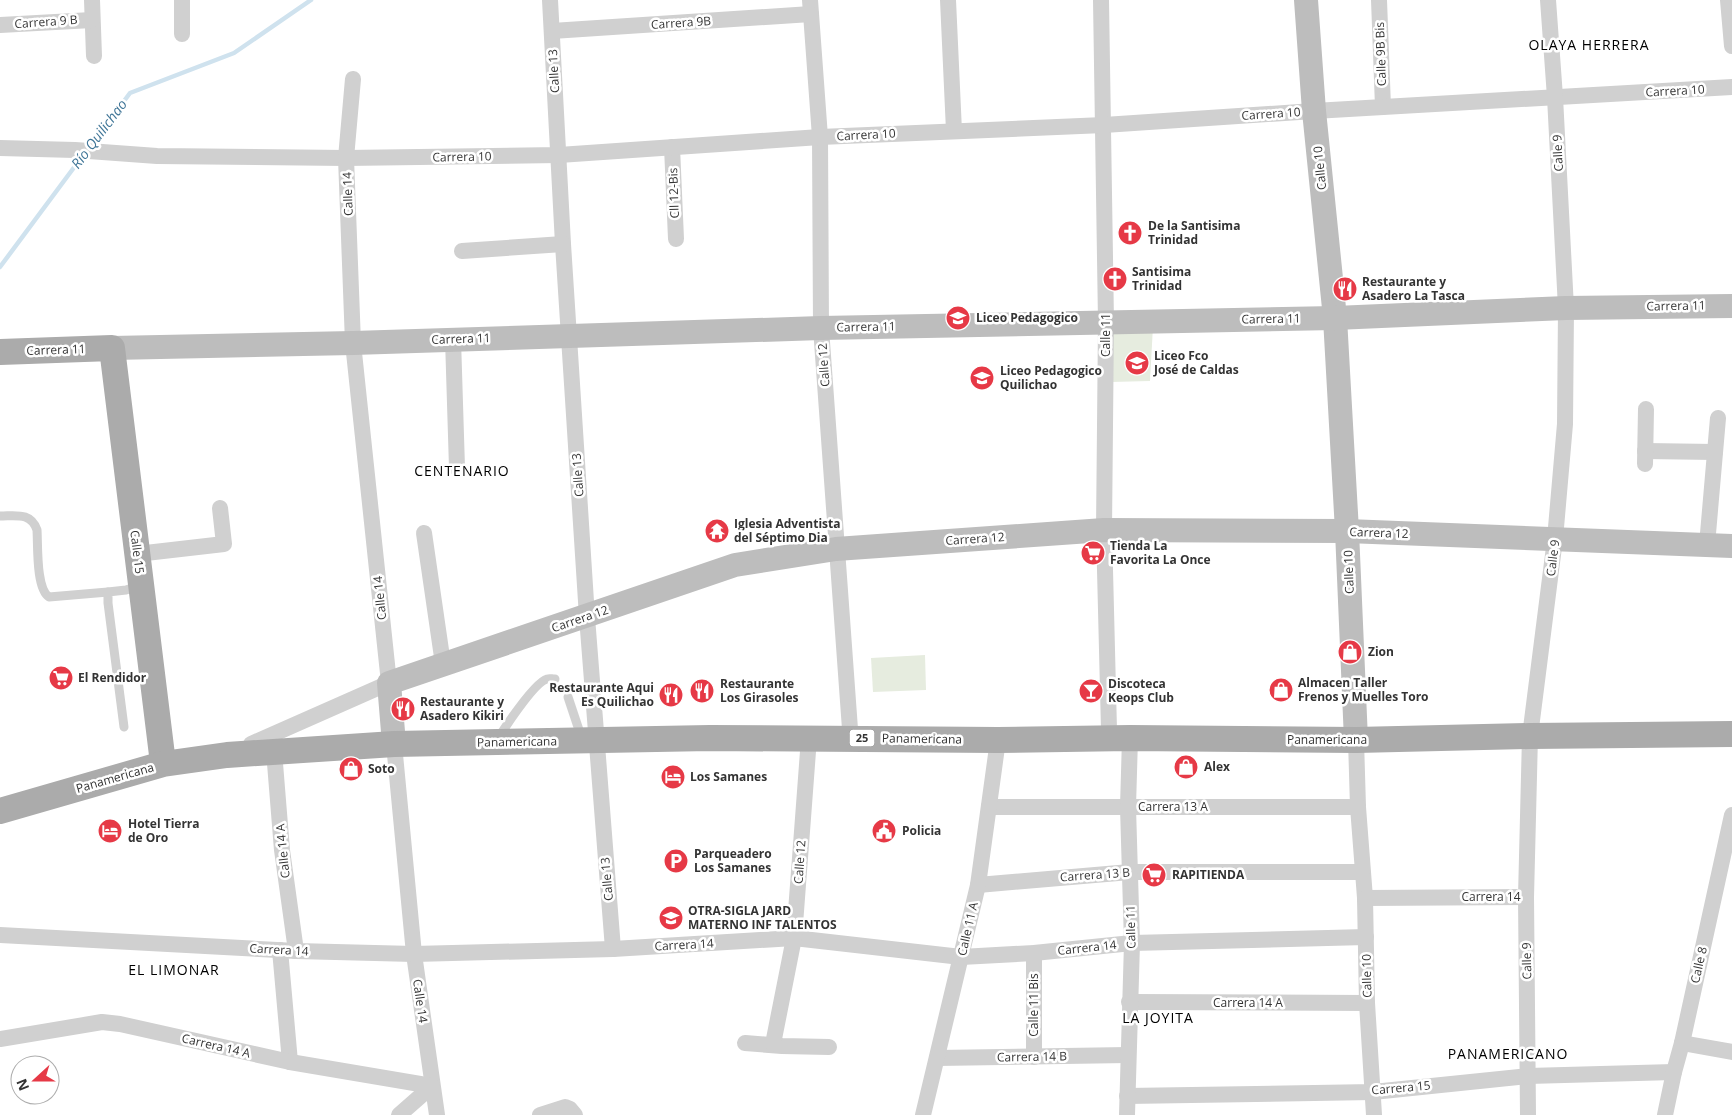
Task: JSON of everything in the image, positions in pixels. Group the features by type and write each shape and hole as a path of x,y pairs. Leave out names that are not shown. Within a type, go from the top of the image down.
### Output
{"main road":[{"name":"Carrera 11","path":"7,352 112,348"},
{"name":"Calle 15","path":"112,348 162,755"},
{"name":"Panamericana","path":"394,740 590,735 710,729 1356,736 1732,725"},
{"name":"Panamericana","path":"1531,731 1732,734"},
{"name":"Panamericana","path":"0,801 162,755 263,747 500,734 998,740 1120,734"},
{"name":"Panamericana","path":"0,811 163,764 227,755 263,747"}],"street":[{"path":"92,0 94,56"},
{"path":"182,0 182,34"},
{"name":"Calle 13","path":"550,0 563,244 587,617 590,735 613,949"},
{"path":"948,0 954,131"},
{"name":"Calle 11","path":"1101,0 1106,322 1104,530 1120,734 1128,807 1132,943 1127,1115"},
{"name":"Calle 10","path":"1306,0 1314,111 1335,318 1347,531 1358,807 1365,898 1367,1003 1374,1115"},
{"name":"Calle 9B Bis","path":"1379,0 1383,107"},
{"name":"Calle 9","path":"1528,1115 1526,897 1531,731 1555,539 1565,424 1566,308 1548,0"},
{"path":"1728,0 1732,46"},
{"name":"Carrera 9B","path":"552,31 810,7"},
{"name":"Calle 12","path":"810,7 820,137 821,328 850,730"},
{"name":"Carrera 9 B","path":"0,25 92,20"},
{"name":"Calle 14","path":"353,79 346,158 354,343 389,683 414,954 437,1115"},
{"name":"Carrera 10","path":"0,148 75,150 157,156 346,158 559,156 820,137 1104,125 1732,87"},
{"name":"Cll 12-Bis","path":"672,147 676,238"},
{"path":"462,251 563,244"},
{"name":"Carrera 11","path":"112,348 354,343 821,328 1335,318 1566,308 1732,306"},
{"path":"453,340 457,468"},
{"path":"1646,409 1645,457 1715,452"},
{"path":"1708,545 1718,418"},
{"path":"137,554 224,544 220,508"},
{"name":"Carrera 12","path":"263,747 389,683 443,664 587,617 735,565 836,549 1104,530 1347,531 1732,546"},
{"path":"424,534 443,664"},
{"name":"Calle 12","path":"773,1044 794,938 809,738"},
{"name":"Calle 11 A","path":"923,1115 978,885 998,740"},
{"name":"Calle 14 A","path":"263,747 282,850 288,951 290,1062"},
{"name":"Carrera 13 A","path":"989,807 1358,807"},
{"name":"Calle 8","path":"1665,1115 1729,848 1732,816"},
{"name":"Carrera 13 B","path":"978,885 1130,872 1362,872"},
{"name":"Carrera 14","path":"1365,898 1526,897"},
{"name":"Carrera 14","path":"0,935 288,951 414,954 613,949 794,938 961,957 1034,953 1132,943 1366,937"},
{"name":"Calle 11 Bis","path":"1034,953 1034,1057"},
{"name":"Carrera 14 A","path":"1129,1002 1367,1003"},
{"name":"Carrera 14 A","path":"0,1038 102,1022 130,1026 290,1062 432,1086"},
{"path":"745,1043 829,1047"},
{"path":"1682,1043 1732,1052"},
{"name":"Carrera 14 B","path":"937,1058 1128,1055"},
{"name":"Carrera 15","path":"1127,1096 1373,1092 1528,1076 1674,1072"},
{"path":"399,1115 432,1086"},
{"path":"540,1115 560,1107 565,1107 573,1112"}],"lane":[{"path":"0,516 26,516 35,523 40,584 45,594 49,597 126,590 141,585"},
{"path":"108,592 124,727"},
{"path":"500,734 541,681 547,678 554,679"},
{"path":"568,697 590,735"}],"shaded area":[{"path":"1110,325 1153,326 1150,381 1111,382"},
{"path":"925,655 926,690 873,692 871,658"}],"waterway":[{"name":"Río Quilichao","path":"89,148 130,93 234,53 311,0"},
{"name":"Río Quilichao","path":"0,267 84,154"}],"place":[{"name":"De la Santisima Trinidad","path":"1130,233"},
{"name":"Santisima Trinidad","path":"1115,279"},
{"name":"Restaurante y Asadero La Tasca","path":"1345,289"},
{"name":"Liceo Pedagogico","path":"958,318"},
{"name":"Liceo Fco José de Caldas","path":"1137,363"},
{"name":"Liceo Pedagogico Quilichao","path":"982,378"},
{"name":"Iglesia Adventista del Séptimo Dia","path":"717,531"},
{"name":"Tienda La Favorita La Once","path":"1093,553"},
{"name":"Zion","path":"1350,652"},
{"name":"El Rendidor","path":"61,678"},
{"name":"Almacen Taller Frenos y Muelles Toro","path":"1281,690"},
{"name":"Restaurante Los Girasoles","path":"702,691"},
{"name":"Discoteca Keops Club","path":"1091,691"},
{"name":"Restaurante Aqui Es Quilichao","path":"671,695"},
{"name":"Restaurante y Asadero Kikiri","path":"403,709"},
{"name":"Alex","path":"1186,767"},
{"name":"Soto","path":"351,769"},
{"name":"Los Samanes","path":"673,777"},
{"name":"Hotel Tierra de Oro","path":"110,831"},
{"name":"Policia","path":"884,831"},
{"name":"Parqueadero Los Samanes","path":"676,861"},
{"name":"RAPITIENDA","path":"1154,875"},
{"name":"OTRA-SIGLA JARD MATERNO INF TALENTOS","path":"671,918"}],"district":[{"name":"OLAYA HERRERA","path":"1589,45"},
{"name":"CENTENARIO","path":"462,471"},
{"name":"EL LIMONAR","path":"174,970"},
{"name":"LA JOYITA","path":"1158,1018"},
{"name":"PANAMERICANO","path":"1508,1054"}]}
